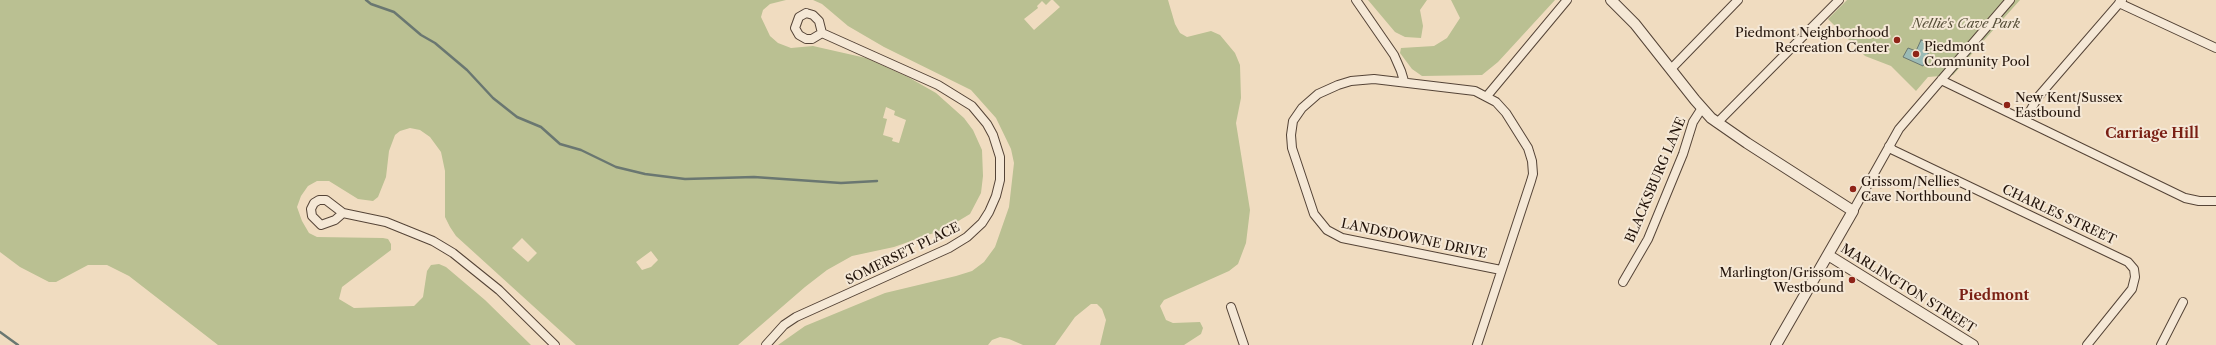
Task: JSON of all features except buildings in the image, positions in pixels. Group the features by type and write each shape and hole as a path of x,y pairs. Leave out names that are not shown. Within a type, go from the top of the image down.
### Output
{"street":[{"path":"1356,0 1394,55 1402,71 1404,81"},
{"path":"1477,345 1531,181 1533,168 1531,155 1526,143 1502,108 1487,96 1567,0"},
{"path":"1611,0 1635,24 1702,108 1717,123 1853,211"},
{"path":"1671,69 1738,0"},
{"path":"1717,123 1839,0"},
{"path":"1776,345 1903,124 2010,0"},
{"path":"2025,120 2038,97 2121,2 2216,48"},
{"name":"SOMERSET PLACE","path":"766,345 780,329 796,317 956,244 967,237 982,223 989,212 996,196 1000,180 1000,157 993,135 987,124 972,106 938,85 822,33"},
{"name":"LANDSDOWNE DRIVE","path":"1487,96 1467,89 1404,81 1368,79 1338,85 1318,94 1296,115 1291,129 1292,148 1314,214 1327,230 1342,238 1501,270"},
{"path":"1941,80 2185,198 2199,202 2216,201"},
{"name":"BLACKSBURG LANE","path":"1623,282 1648,239 1683,154 1693,122 1702,108"},
{"name":"CHARLES STREET","path":"1889,146 1893,150 2128,262 2134,269 2135,277 2132,289 2087,345"},
{"path":"343,213 377,219 406,228 444,247 498,290 555,345"},
{"name":"MARLINGTON STREET","path":"1828,255 1973,345"},
{"path":"2161,345 2183,302"},
{"path":"1231,307 1244,345"}],"green space":[{"path":"0,0 786,0 770,4 763,10 761,17 770,36 778,43 791,48 813,46 866,58 908,77 936,93 964,118 973,130 982,150 983,176 981,193 970,214 945,229 894,247 852,256 827,270 738,345 576,345 456,236 445,217 445,171 441,152 430,137 420,130 410,128 400,131 395,135 389,151 386,177 378,197 373,201 358,199 329,181 317,181 308,186 301,196 297,207 302,221 309,233 317,237 383,238 388,239 391,244 391,250 342,287 339,299 354,308 414,306 423,297 427,271 431,265 439,264 446,267 485,300 531,345 218,345 129,276 107,265 88,265 56,282 49,282 20,267 0,252","holes":["886,107 895,111 894,115 906,120 899,143 892,141 893,138 883,135 887,119 883,118","522,238 537,253 528,262 512,248","651,251 658,260 651,267 642,270 636,262"]},
{"path":"813,0 1051,0 1046,5 1042,1 1037,6 1038,8 1024,19 1034,30 1060,7 1053,0 1168,0 1175,24 1180,33 1187,37 1211,31 1220,35 1235,53 1240,65 1241,98 1236,123 1250,210 1246,243 1238,264 1229,271 1164,300 1160,306 1166,320 1173,323 1200,322 1203,328 1201,334 1184,345 1100,345 1106,320 1102,309 1097,304 1091,304 1075,317 1055,345 1023,345 1000,337 992,340 988,345 778,345 805,326 885,293 972,271 984,262 995,247 1009,207 1014,163 1011,149 996,118 971,90 884,47 848,26 822,4"},
{"path":"1368,0 1427,0 1420,10 1423,26 1421,38 1405,37 1395,32"},
{"path":"1451,0 1555,0 1498,62 1482,75 1422,76 1412,69 1400,53 1401,48 1434,46 1447,38 1460,18"},
{"name":"Nellie's Cave Park","path":"1847,0 2020,0 1953,75 1928,77 1916,91 1891,66 1865,56 1828,19"}],"water":[{"name":"Piedmont Community Pool","path":"1921,40 1932,44 1923,66 1903,57 1908,48 1916,51"}],"waterway":[{"path":"366,0 371,4 394,12 421,35 435,43 467,70 493,98 517,117 541,127 560,144 581,150 616,167 645,174 685,179 754,177 841,183 877,181"},
{"path":"0,332 18,345"}],"place":[{"name":"Piedmont Neighborhood Recreation Center","path":"1897,40"},
{"name":"Piedmont Community Pool","path":"1916,54"},
{"name":"New Kent/Sussex Eastbound","path":"2007,105"},
{"name":"Grissom/Nellies Cave Northbound","path":"1853,189"},
{"name":"Marlington/Grissom Westbound","path":"1852,280"}],"district":[{"name":"Carriage Hill","path":"2152,134"},
{"name":"Piedmont","path":"1994,296"}]}
